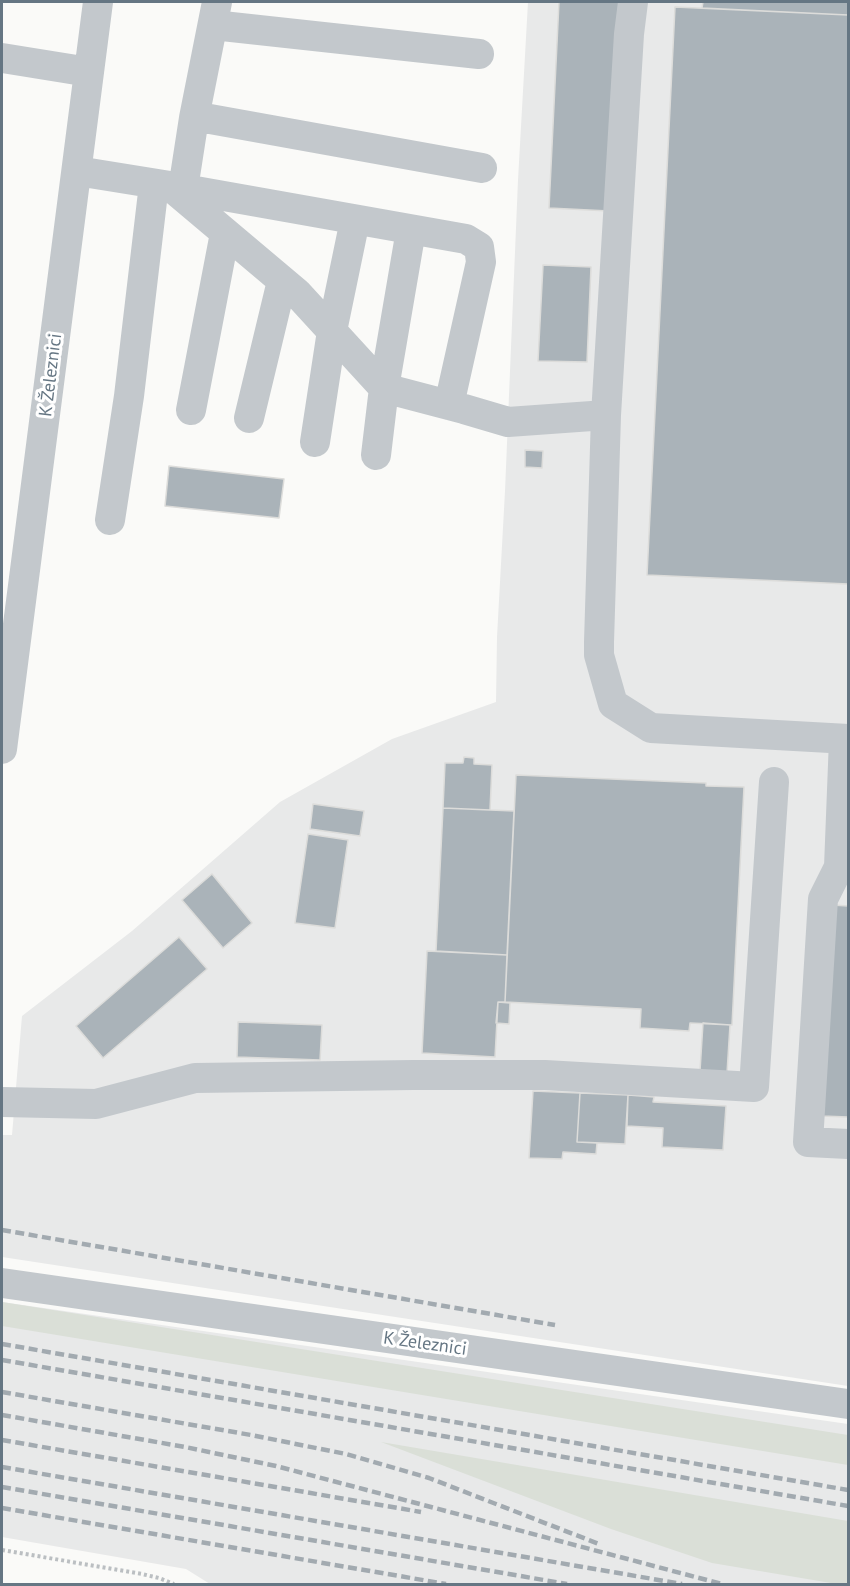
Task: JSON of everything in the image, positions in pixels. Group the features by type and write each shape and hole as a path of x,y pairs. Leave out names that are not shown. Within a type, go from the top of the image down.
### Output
{"street":[{"name":"K Železnici","path":"2,749 8,646 77,171 98,2"},
{"path":"633,2 629,34 606,415 598,655 613,704 651,728 846,739 838,867 823,899 808,1142 849,1144"},
{"path":"110,520 129,396 169,186 194,118 215,13 479,54"},
{"path":"2,58 89,72"},
{"path":"194,118 482,168"},
{"path":"77,171 466,239 479,247 482,262 449,405"},
{"path":"169,186 297,292 384,388 508,422 606,415"},
{"path":"315,442 332,331 355,219"},
{"path":"376,455 384,388 411,230"},
{"path":"191,410 225,233"},
{"path":"249,418 282,281"},
{"path":"2,1102 96,1104 195,1078 545,1076 754,1087 774,782"},
{"name":"K Železnici","path":"2,1283 849,1404"}],"path":[{"path":"2,1550 133,1572 174,1584"}],"shaded area":[{"path":"528,2 848,2 848,1386 2,1257 2,1135 12,1135 22,1016 132,931 280,802 392,739 496,702 497,637"},
{"path":"2,1302 848,1424 848,1584 210,1584 186,1569 2,1537"},
{"path":"2,1302 848,1435 848,1465 2,1326"},
{"path":"381,1442 848,1521 848,1584 712,1563 611,1529"}],"building":[{"path":"559,2 619,2 609,211 549,208"},
{"path":"703,2 848,2 848,15 702,8"},
{"path":"675,7 848,15 848,584 647,575"},
{"path":"543,265 591,267 587,362 538,361"},
{"path":"525,450 543,451 542,468 525,467"},
{"path":"169,466 284,479 279,518 165,506"},
{"path":"464,757 474,758 474,764 492,765 490,810 443,808 445,763 463,763"},
{"path":"516,775 706,783 706,786 744,787 732,1025 690,1023 689,1031 640,1028 641,1009 505,1002"},
{"path":"313,804 364,811 360,836 310,829"},
{"path":"443,808 514,811 507,955 436,951"},
{"path":"308,834 348,840 335,928 295,923"},
{"path":"212,874 252,923 223,948 182,900"},
{"path":"832,905 848,906 848,1117 822,1116"},
{"path":"179,937 207,969 103,1058 76,1026"},
{"path":"427,951 507,955 505,1002 498,1002 495,1057 422,1053"},
{"path":"498,1002 510,1003 509,1024 496,1023"},
{"path":"238,1022 322,1025 320,1060 237,1057"},
{"path":"703,1023 730,1025 727,1073 700,1071"},
{"path":"533,1091 580,1093 577,1142 597,1143 596,1154 563,1152 562,1159 529,1158"},
{"path":"580,1093 628,1095 625,1144 577,1142"},
{"path":"628,1095 654,1097 653,1102 726,1106 723,1150 662,1147 663,1128 627,1126"}],"railway":[{"path":"2,1230 555,1325"},
{"path":"2,1344 848,1490"},
{"path":"2,1360 848,1506"},
{"path":"2,1392 251,1435 346,1454 429,1478 599,1544"},
{"path":"2,1415 185,1447 276,1466 722,1584"},
{"path":"2,1440 421,1512"},
{"path":"2,1467 682,1584"},
{"path":"2,1487 567,1584"},
{"path":"2,1508 446,1584"}]}
